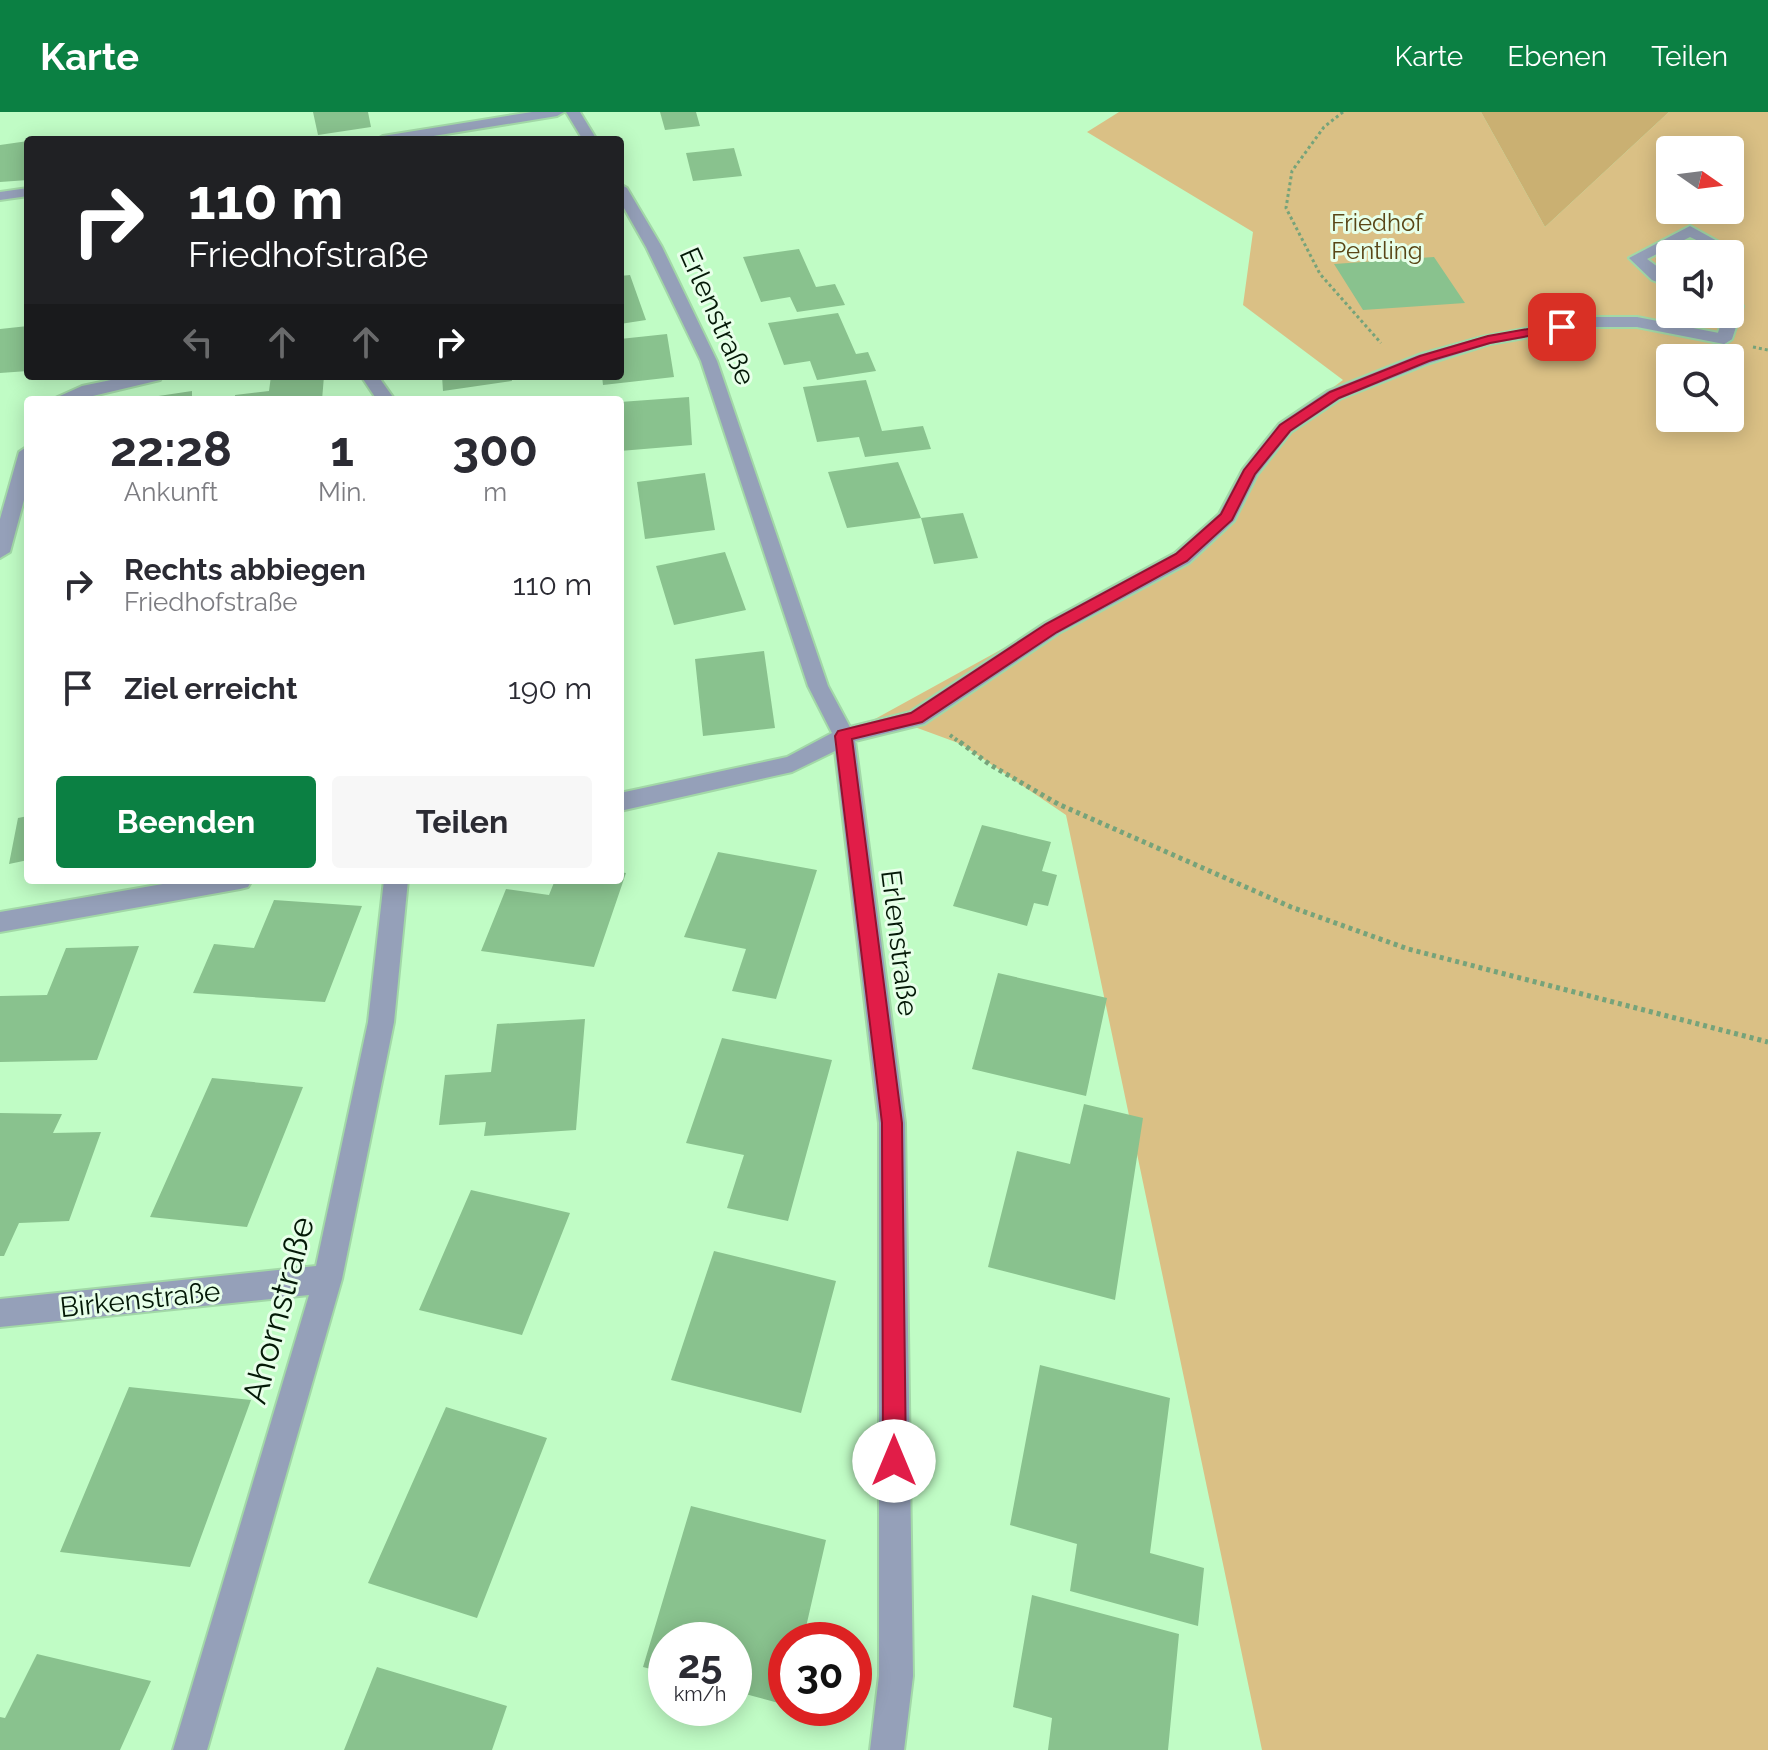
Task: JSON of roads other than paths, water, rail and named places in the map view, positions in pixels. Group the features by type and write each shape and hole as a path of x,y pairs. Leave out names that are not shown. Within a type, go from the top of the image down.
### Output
{"street":[{"path":"408,136 557,112"},
{"path":"573,112 588,136"},
{"path":"0,196 24,193"},
{"name":"Erlenstraße","path":"624,195 654,247 709,361 818,686 844,736 892,1123 896,1676 887,1750"},
{"path":"1672,240 1690,231 1707,240"},
{"path":"1656,248 1637,258 1656,275"},
{"path":"624,801 792,764 844,736 916,718 1052,628 1182,558 1227,517 1249,473 1285,428 1334,395 1402,367 1488,340 1587,322 1637,322 1656,326"},
{"path":"1668,328 1724,339 1728,328"},
{"path":"71,396 135,380"},
{"path":"0,552 24,466"},
{"path":"0,922 217,884"},
{"name":"Ahornstraße","path":"190,1750 328,1279 381,1022 396,884"},
{"name":"Birkenstraße","path":"0,1313 328,1279"}],"park label":[{"name":"Friedhof Pentling","path":"1377,237"}]}
